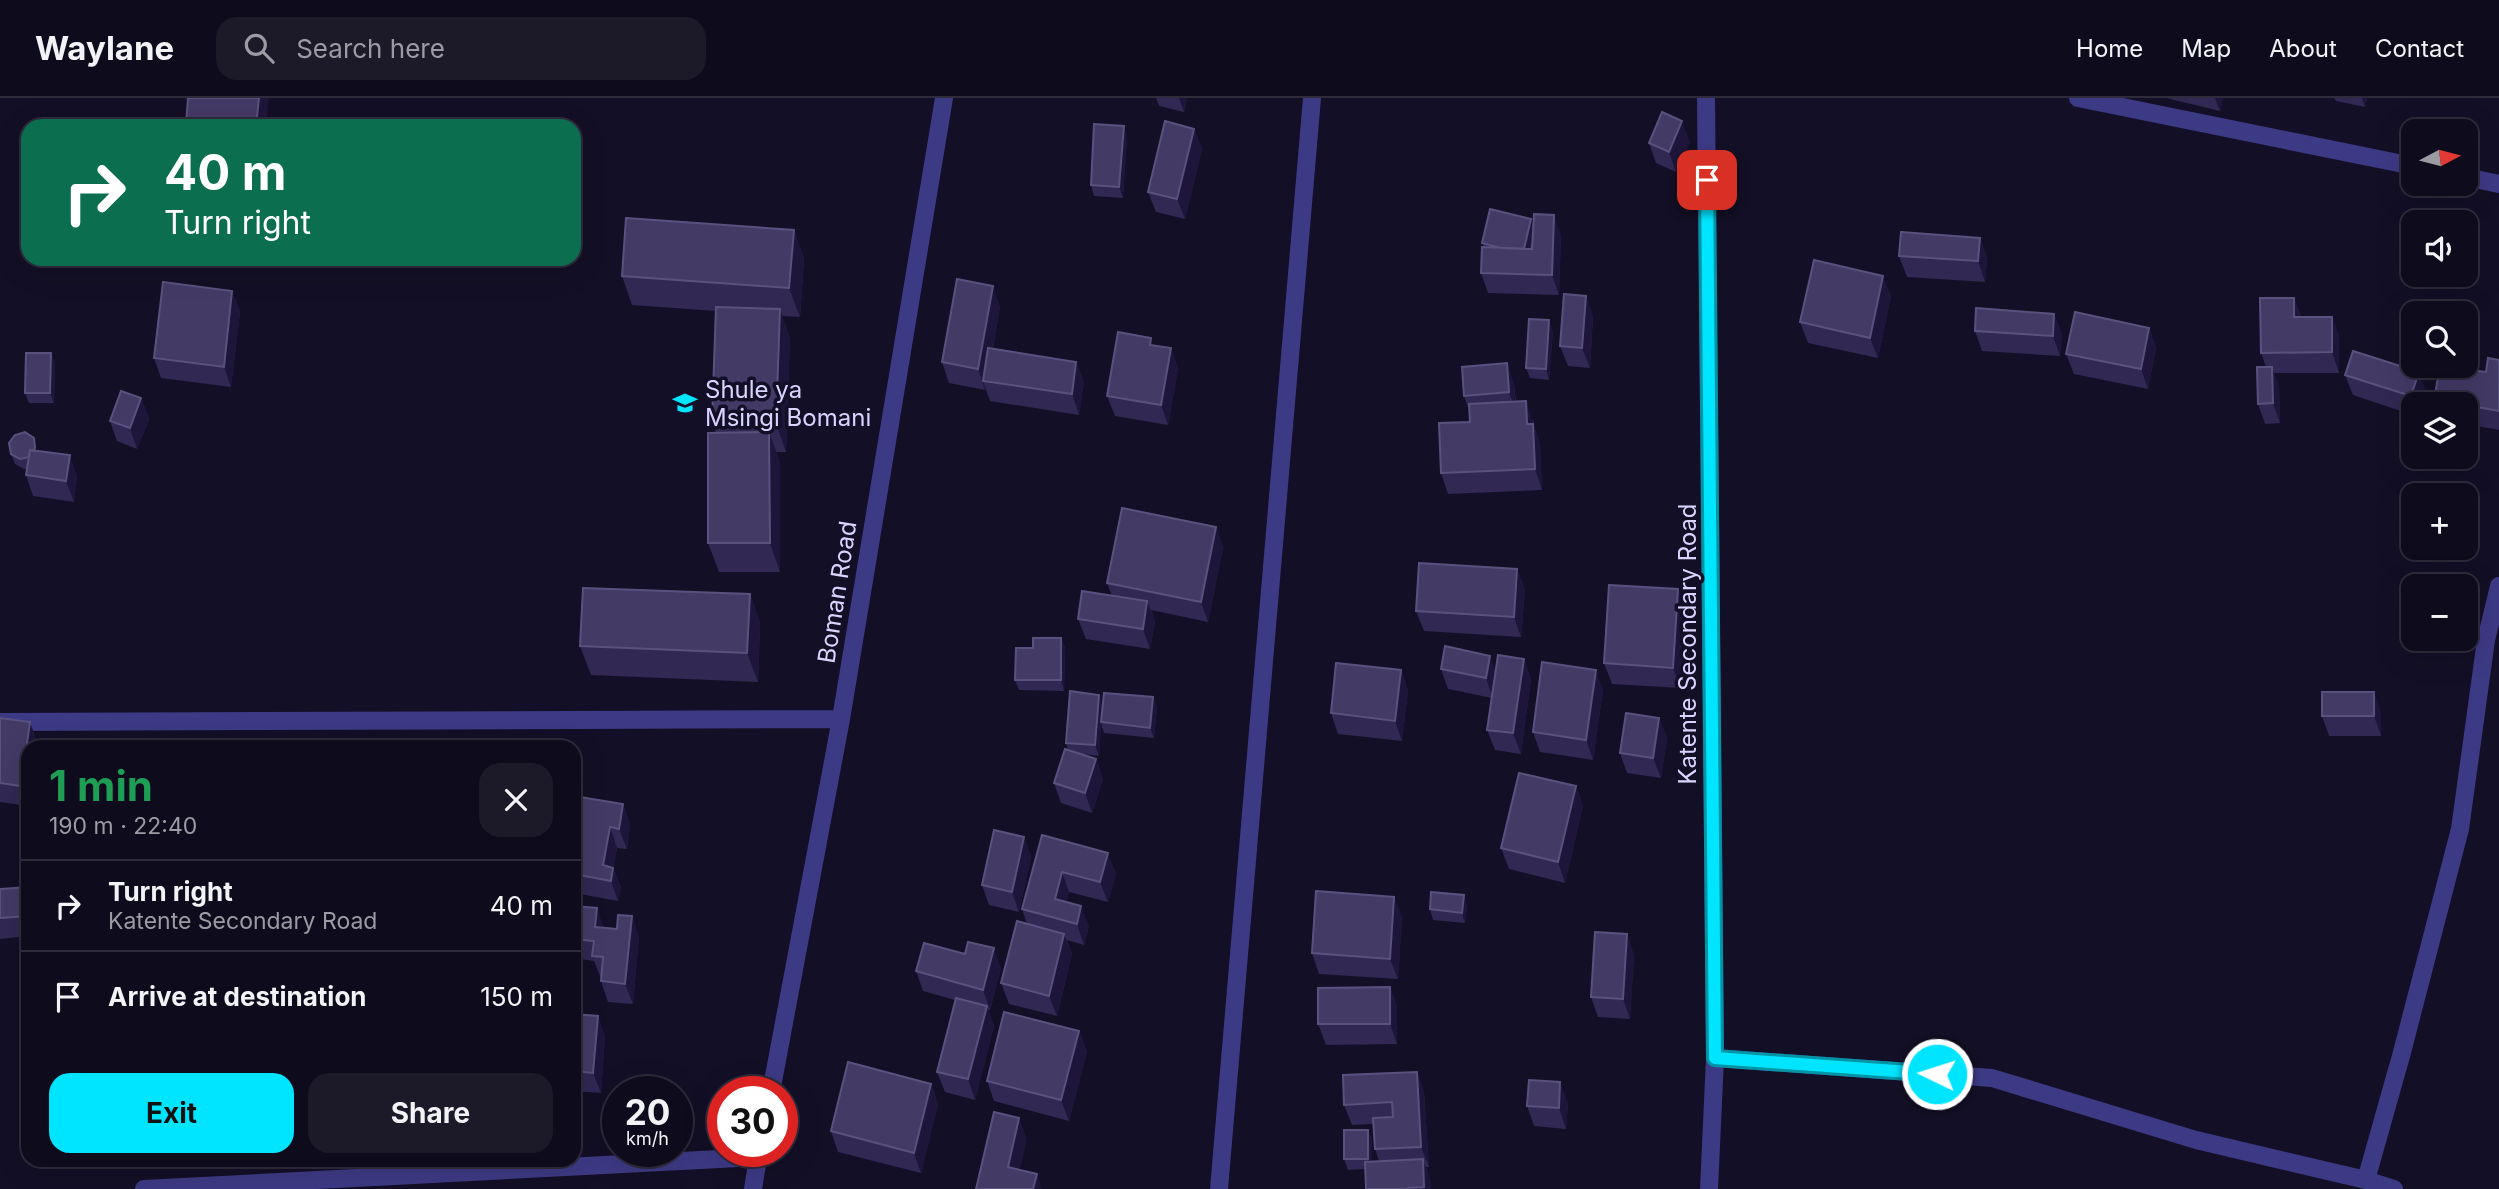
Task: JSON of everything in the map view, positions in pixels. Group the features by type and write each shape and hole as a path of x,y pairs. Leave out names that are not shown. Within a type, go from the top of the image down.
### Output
{"street":[{"name":"Boman Road","path":"774,1076 841,719 944,98"},
{"path":"1219,1189 1312,98"},
{"name":"Katente Secondary Road","path":"1706,98 1715,1058 1709,1189"},
{"path":"2078,98 2401,164"},
{"path":"2478,180 2499,184"},
{"path":"2366,1180 2460,829 2486,640 2499,586"},
{"path":"0,722 841,719"},
{"path":"1715,1058 1992,1078 2196,1140 2394,1189"},
{"path":"581,1164 707,1157"},
{"path":"144,1189 531,1167"},
{"path":"753,1189 757,1167"}],"building":[{"path":"188,98 259,98 257,119 186,119"},
{"path":"1662,112 1682,121 1669,152 1649,143"},
{"path":"1165,121 1194,129 1177,199 1148,192"},
{"path":"1094,124 1124,126 1119,187 1091,185"},
{"path":"1490,209 1531,219 1524,249 1501,248 1482,243"},
{"path":"1534,214 1554,215 1552,275 1481,273 1482,247 1532,249"},
{"path":"626,218 794,230 789,288 622,276"},
{"path":"1901,232 1980,238 1978,261 1899,256"},
{"path":"1814,260 1883,276 1870,338 1800,322"},
{"path":"957,279 993,286 978,369 942,362"},
{"path":"163,282 232,291 224,367 154,358"},
{"path":"1564,294 1586,296 1582,348 1560,346"},
{"path":"2260,298 2294,298 2294,317 2332,317 2332,352 2261,353"},
{"path":"716,307 780,309 776,423 712,421"},
{"path":"1976,308 2054,314 2053,336 1975,331"},
{"path":"2075,312 2149,328 2141,369 2066,354"},
{"path":"1529,319 1549,320 1546,369 1526,368"},
{"path":"1118,332 1151,338 1150,345 1171,348 1161,405 1107,396"},
{"path":"988,348 1076,362 1072,394 983,381"},
{"path":"2353,351 2401,366 2401,378 2417,378 2412,392 2401,393 2345,375"},
{"path":"26,353 51,353 50,393 25,393"},
{"path":"2488,358 2499,360 2499,411 2478,407 2478,392 2435,392 2438,378 2478,378 2478,371 2486,372"},
{"path":"1507,363 1509,392 1464,396 1462,367"},
{"path":"2257,367 2272,367 2273,403 2258,404"},
{"path":"121,391 141,398 130,428 110,421"},
{"path":"1526,401 1527,424 1533,424 1535,469 1441,473 1439,423 1470,422 1469,404"},
{"path":"25,432 34,438 35,448 34,451 30,450 29,457 20,459 11,454 9,443 15,435"},
{"path":"769,432 770,543 708,543 708,433"},
{"path":"30,450 70,455 66,481 26,475"},
{"path":"1122,508 1216,527 1201,602 1107,583"},
{"path":"1419,563 1517,569 1514,617 1416,611"},
{"path":"1609,585 1678,589 1673,668 1604,663"},
{"path":"583,588 750,594 747,653 580,646"},
{"path":"1082,591 1147,601 1143,629 1078,619"},
{"path":"1033,638 1061,638 1061,680 1015,680 1016,648 1033,648"},
{"path":"1445,646 1490,656 1486,678 1441,669"},
{"path":"1498,655 1524,659 1513,733 1487,730"},
{"path":"1542,662 1596,670 1586,740 1533,732"},
{"path":"1336,663 1401,670 1395,721 1331,713"},
{"path":"1070,691 1099,695 1095,745 1066,743"},
{"path":"2322,692 2374,692 2374,716 2322,716"},
{"path":"1104,693 1153,697 1150,728 1101,722"},
{"path":"1626,713 1659,718 1653,758 1620,753"},
{"path":"0,718 30,722 27,740 21,740 21,786 0,783"},
{"path":"1065,749 1096,759 1085,793 1054,783"},
{"path":"1519,773 1576,786 1558,862 1501,848"},
{"path":"581,797 623,804 619,829 610,827 603,865 613,868 611,881 581,875"},
{"path":"994,830 1024,837 1012,892 982,885"},
{"path":"1042,835 1108,853 1100,882 1062,872 1055,899 1081,906 1077,924 1022,909"},
{"path":"21,888 21,916 0,918 0,889"},
{"path":"1316,891 1394,897 1390,959 1312,953"},
{"path":"1431,892 1464,895 1462,913 1430,909"},
{"path":"581,907 597,908 595,927 617,929 618,915 632,916 625,984 601,981 603,957 592,956 594,941 581,940"},
{"path":"1017,921 1064,934 1049,996 1001,983"},
{"path":"1595,932 1627,934 1623,999 1591,997"},
{"path":"968,942 994,948 983,990 916,971 924,943 965,954"},
{"path":"1390,987 1390,1024 1318,1024 1318,988"},
{"path":"956,998 987,1006 968,1079 937,1072"},
{"path":"1004,1012 1079,1031 1061,1100 987,1081"},
{"path":"581,1015 598,1016 593,1073 581,1072"},
{"path":"848,1062 931,1084 914,1153 831,1131"},
{"path":"1417,1072 1421,1147 1375,1149 1373,1118 1393,1117 1392,1102 1344,1105 1343,1075"},
{"path":"1529,1080 1560,1082 1559,1108 1527,1106"},
{"path":"994,1112 1019,1118 1008,1167 1037,1174 1033,1189 976,1189"},
{"path":"1344,1130 1368,1130 1368,1159 1344,1159"},
{"path":"1423,1159 1424,1187 1366,1189 1365,1162"}],"place":[{"name":"Shule ya Msingi Bomani","path":"685,403"}],"route":[{"path":"1707,180 1715,1058 1937,1074"}]}
